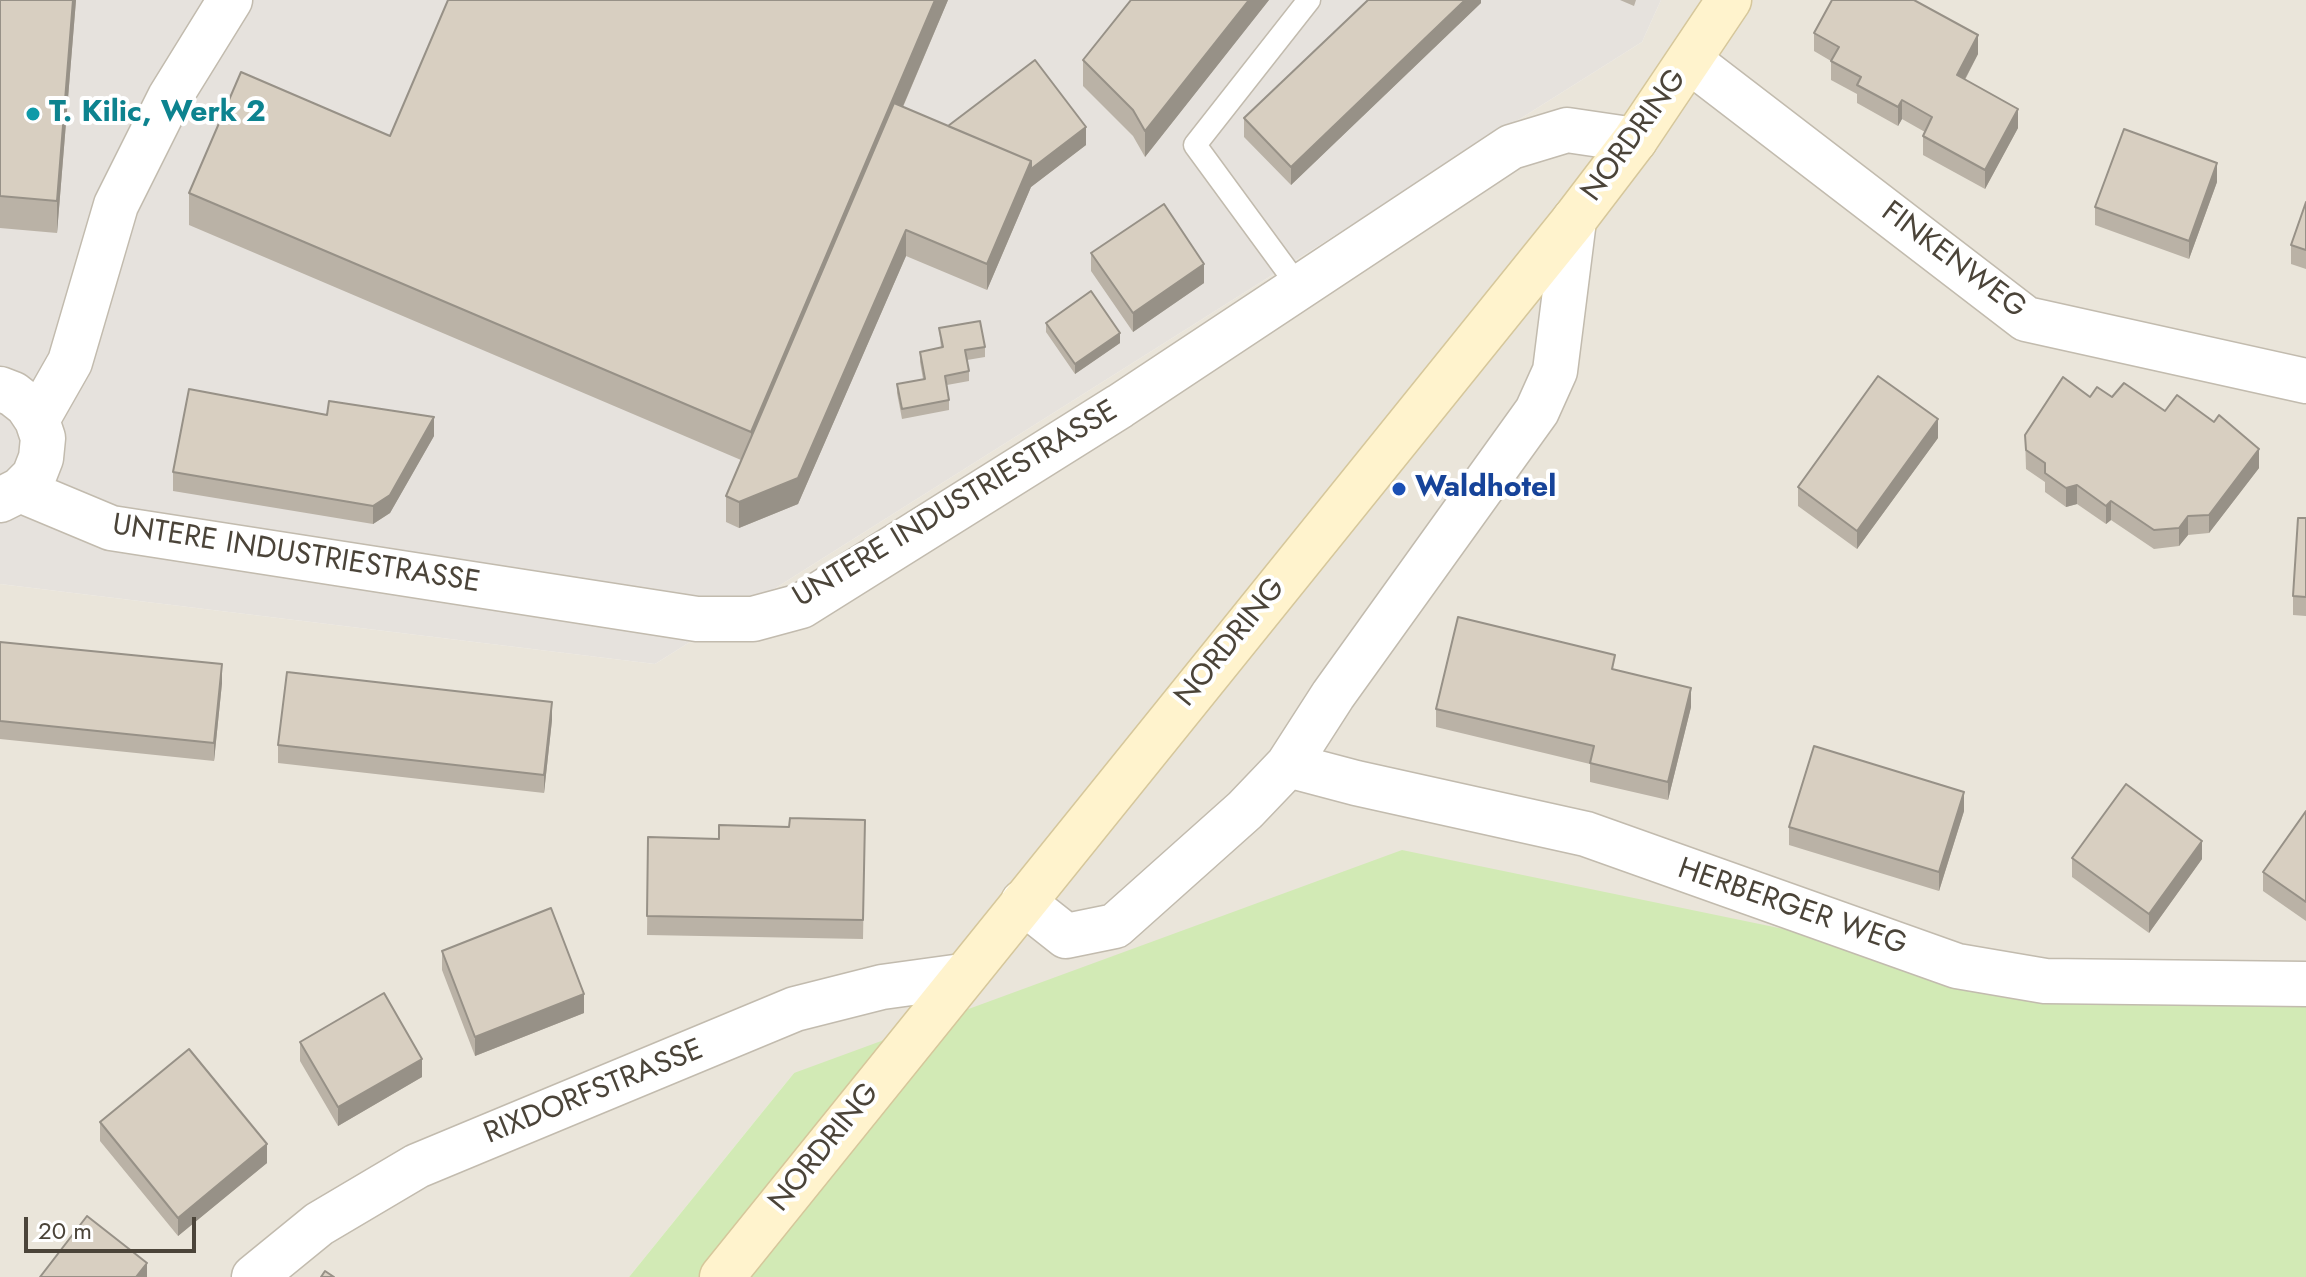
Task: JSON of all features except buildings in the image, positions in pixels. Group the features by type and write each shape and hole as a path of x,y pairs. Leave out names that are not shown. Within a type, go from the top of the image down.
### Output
{"street":[{"path":"0,389 27,405 37,420 70,362 116,205 170,97 230,0"},
{"name":"NORDRING","path":"722,1277 1574,220 1635,140 1729,0"},
{"name":"FINKENWEG","path":"1690,61 2026,319 2306,381"},
{"name":"UNTERE INDUSTRIESTRASSE","path":"10,495 111,528 697,619 753,619 801,606 1120,406 1511,147 1567,130 1635,140"},
{"path":"1023,902 1066,936 1115,926 1245,810 1288,765 1333,695 1537,411 1555,371 1574,220"},
{"name":"UNTERE INDUSTRIESTRASSE","path":"10,495 34,476 41,458 43,438 37,420"},
{"name":"HERBERGER WEG","path":"1288,765 1586,834 1957,966 2045,981 2306,984"},
{"name":"RIXDORFSTRASSE","path":"254,1277 319,1224 417,1166 795,1009 882,987 962,976"}],"lane":[{"path":"1299,287 1195,145 1309,0"}],"shaded area":[{"path":"0,0 1661,0 1642,42 655,664 0,584"},
{"path":"1661,0 2306,0 2306,1003 794,1073 629,1277 0,1277 0,584 655,664 1642,42"}],"green space":[{"path":"1402,850 1919,957 2306,1003 2306,1277 629,1277 794,1073"}],"place":[{"name":"T. Kilic, Werk 2","path":"33,114"},
{"name":"Waldhotel","path":"1399,489"}]}
